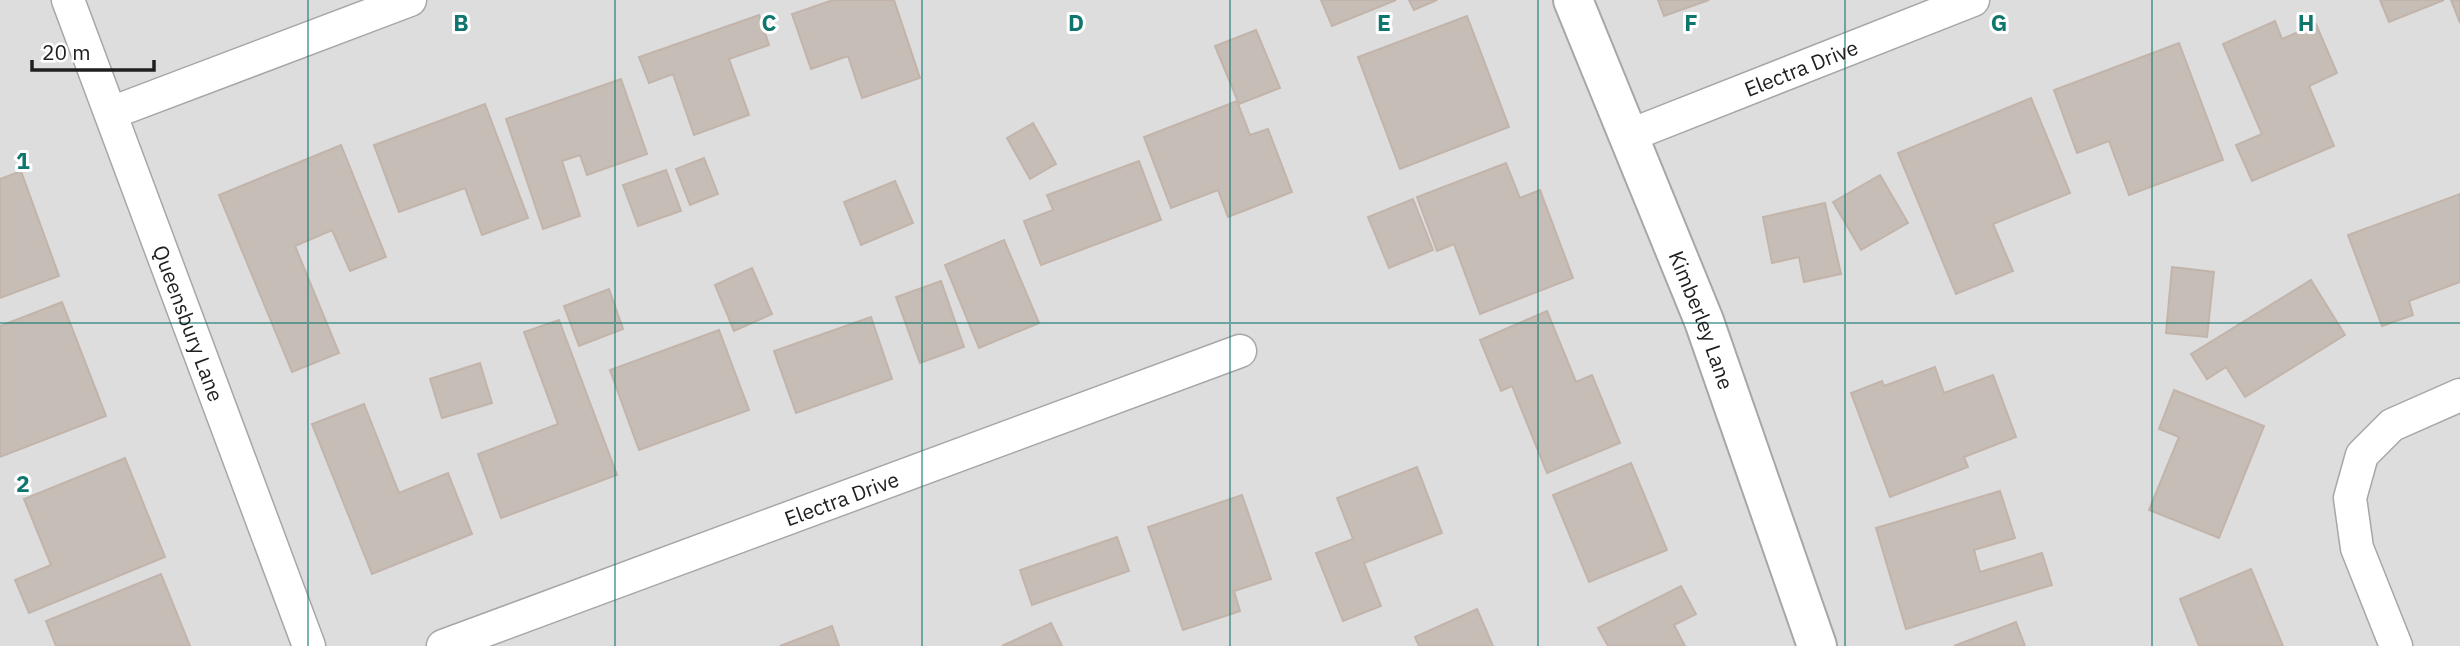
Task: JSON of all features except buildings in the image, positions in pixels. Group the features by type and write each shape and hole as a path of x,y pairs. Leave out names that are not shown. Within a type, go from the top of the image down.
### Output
{"street":[{"name":"Queensbury Lane","path":"68,0 309,646"},
{"path":"111,113 410,0"},
{"name":"Kimberley Lane","path":"1573,0 1704,321 1817,646"},
{"name":"Electra Drive","path":"1628,136 1973,0"},
{"name":"Electra Drive","path":"443,646 1240,351"},
{"path":"2396,646 2357,548 2350,498 2362,456 2392,425 2460,395"}],"shaded area":[{"path":"0,0 2460,0 2460,646 0,646"}]}
